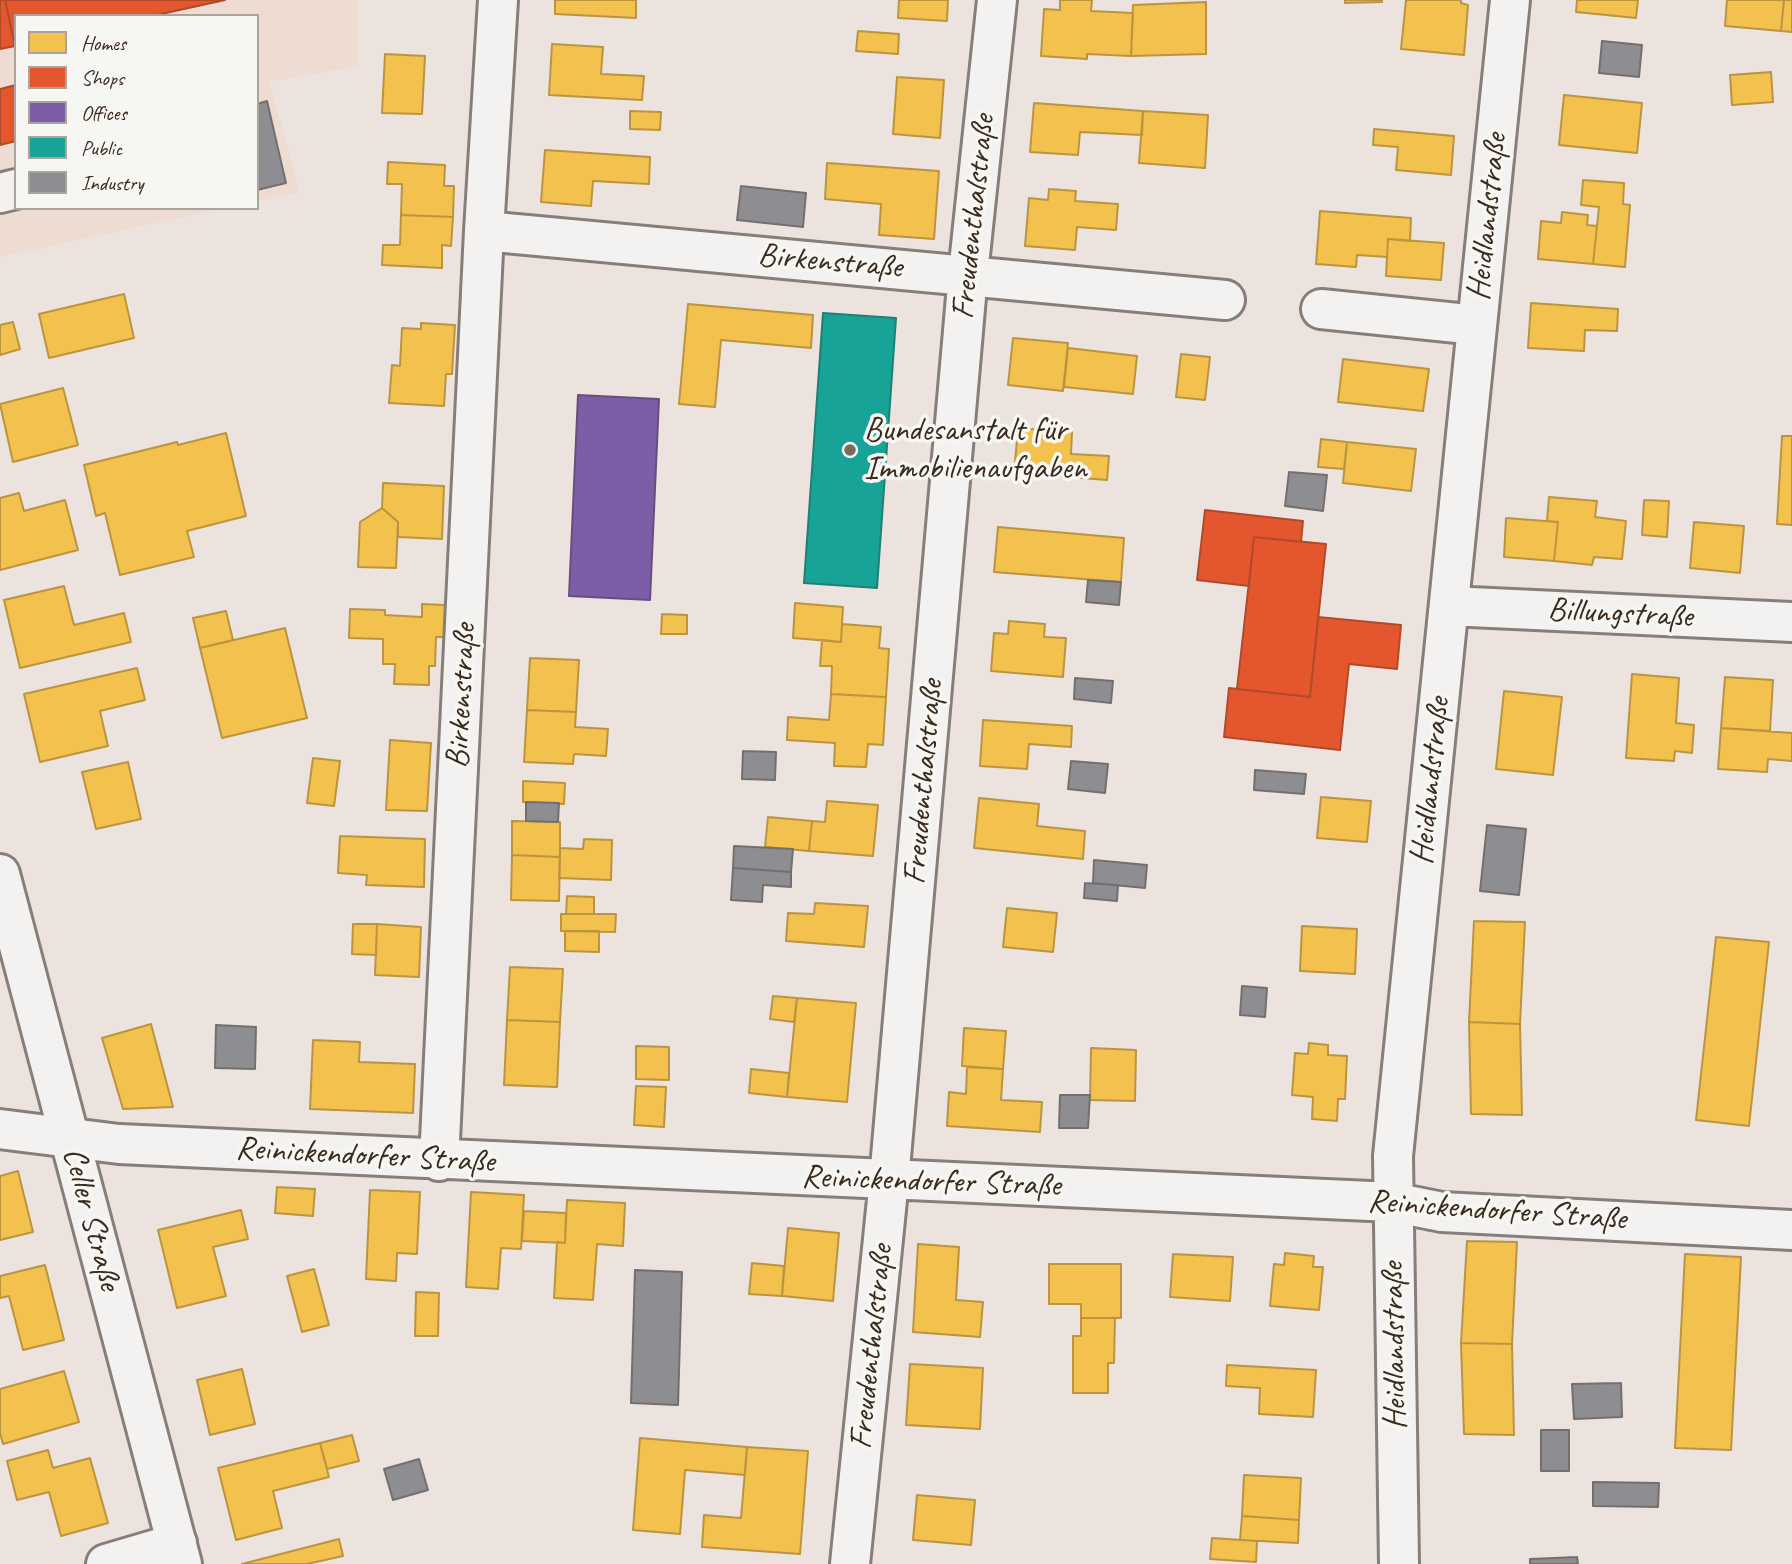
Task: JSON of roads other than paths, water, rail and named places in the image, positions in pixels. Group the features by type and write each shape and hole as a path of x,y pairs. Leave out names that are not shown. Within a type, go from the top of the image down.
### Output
{"street":[{"name":"Birkenstraße","path":"439,1161 484,231 498,0"},
{"name":"Freudenthalstraße","path":"850,1564 889,1180 968,274 997,0"},
{"name":"Heidlandstraße","path":"1399,1564 1393,1156 1510,0"},
{"name":"Birkenstraße","path":"484,231 1226,300"},
{"path":"1321,309 1477,325"},
{"name":"Billungstraße","path":"1449,606 1792,622"},
{"name":"Celler Straße","path":"0,874 180,1554"},
{"name":"Reinickendorfer Straße","path":"0,1129 119,1144 439,1161 1392,1202 1442,1212 1792,1230"},
{"path":"106,1564 180,1554"}],"place":[{"name":"Bundesanstalt für Immobilienaufgaben","path":"850,450"}]}
